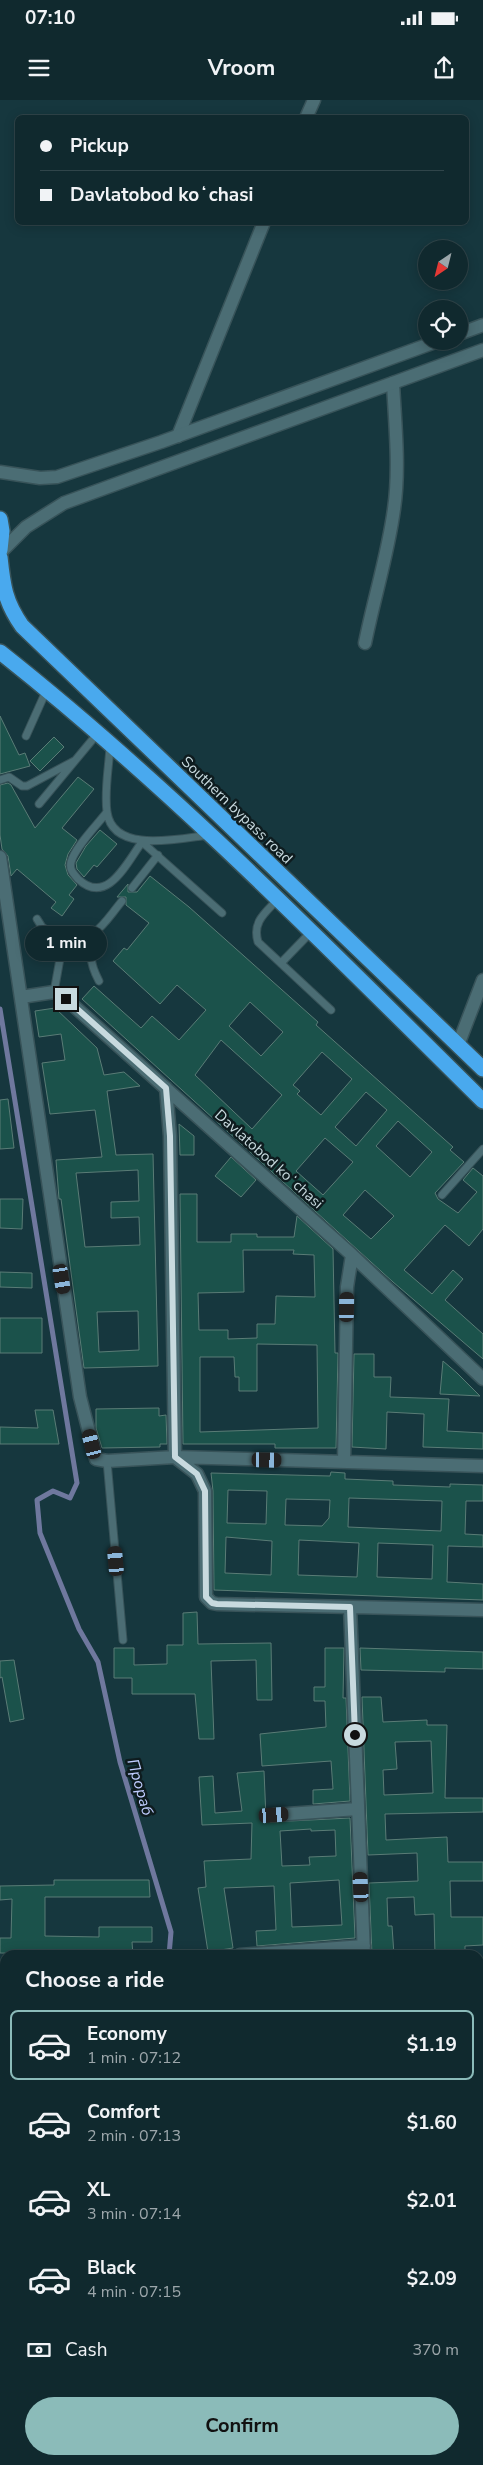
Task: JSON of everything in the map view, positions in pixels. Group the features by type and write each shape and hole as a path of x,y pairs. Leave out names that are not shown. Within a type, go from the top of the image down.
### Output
{"highway":[{"path":"0,519 2,531 0,551"},
{"name":"Southern bypass road","path":"0,557 3,590 11,610 22,626 483,1068"},
{"path":"0,652 98,732 209,835 483,1101"}],"street":[{"path":"307,115 314,100"},
{"path":"178,436 263,225"},
{"path":"468,331 483,325"},
{"path":"0,472 40,478 57,476 178,436 418,348"},
{"path":"0,551 26,528 64,503 483,350"},
{"path":"365,643 387,548 394,507 397,467 393,383"},
{"path":"0,857 80,1397 96,1459 108,1461 175,1457 483,1466"},
{"path":"458,1045 483,980"},
{"path":"21,997 54,992"},
{"name":"Davlatobod koʻchasi","path":"54,992 66,999 352,1255 483,1379"},
{"path":"166,1088 170,1136 175,1457"},
{"path":"344,1462 347,1287 352,1255"},
{"path":"175,1457 197,1474 205,1491 206,1597 212,1603 483,1610"},
{"path":"350,1607 364,1950"},
{"path":"274,1815 357,1809"}],"lane":[{"path":"26,736 47,689"},
{"path":"39,804 98,732"},
{"path":"110,743 107,812 114,826 125,836 142,842 222,912"},
{"path":"0,780 8,777 22,786 27,786 78,758"},
{"path":"107,812 75,854 70,864 71,872 86,886 96,890 105,887 142,842 209,835"},
{"path":"132,888 158,856"},
{"path":"277,900 260,918 255,930 258,942 331,1010"},
{"path":"37,919 42,927 63,942 88,938 97,932 122,901"},
{"path":"97,932 90,953 91,966 99,981"},
{"path":"282,964 311,932"},
{"path":"54,992 63,942"},
{"path":"442,1195 483,1149"},
{"path":"108,1461 123,1640"}],"building":[{"path":"0,716 19,755 25,753 30,766 0,774"},
{"path":"54,737 64,747 40,771 30,761"},
{"path":"78,777 94,789 62,828 77,840 68,854 65,865 68,875 77,885 69,895 74,899 62,916 51,908 56,902 17,869 11,876 8,856 2,849 0,835 0,785 8,783 11,785 35,828"},
{"path":"100,830 117,844 97,867 94,865 84,877 77,869 76,863 86,846"},
{"path":"150,876 189,907 318,1022 316,1025 453,1147 450,1150 464,1162 435,1193 438,1199 458,1213 477,1192 463,1180 473,1168 483,1176 483,1229 469,1246 445,1225 404,1270 432,1294 453,1270 463,1279 445,1300 483,1334 483,1359 393,1282 82,999 94,986 141,1028 152,1016 179,1040 206,1010 177,985 160,1004 113,961 124,948 127,950 149,923 126,905 126,897 117,897 128,884 128,892 137,892","holes":["250,1002 283,1032 261,1056 229,1026","221,1040 282,1095 252,1129 195,1075","322,1052 352,1079 321,1115 297,1094 300,1091 293,1085","366,1092 387,1110 356,1146 335,1127","398,1121 432,1152 410,1177 376,1146","325,1138 353,1162 323,1195 296,1171","365,1190 394,1216 371,1239 343,1215"]},
{"path":"55,1008 97,1048 104,1075 124,1072 140,1086 107,1091 116,1155 153,1154 158,1366 84,1368 61,1199 59,1199 56,1160 102,1157 95,1110 50,1114 42,1063 65,1060 61,1034 39,1037 35,1011","holes":["138,1170 139,1201 111,1202 111,1218 139,1217 140,1245 85,1247 76,1173","138,1311 139,1350 99,1352 97,1312"]},
{"path":"8,1099 14,1148 0,1149 0,1100"},
{"path":"179,1124 194,1136 194,1155 180,1155"},
{"path":"231,1157 256,1180 241,1197 215,1176"},
{"path":"180,1194 197,1194 197,1242 231,1242 231,1234 257,1234 257,1237 294,1237 297,1216 333,1249 335,1353 338,1353 336,1448 275,1448 275,1444 183,1444","holes":["243,1250 294,1250 293,1254 314,1255 315,1297 276,1296 275,1324 257,1324 257,1338 228,1339 228,1330 199,1330 198,1293 244,1292","257,1344 317,1345 318,1428 200,1432 200,1357 234,1357 235,1377 239,1377 239,1391 257,1391"]},
{"path":"0,1199 23,1199 22,1229 0,1228"},
{"path":"0,1272 32,1273 32,1288 0,1287"},
{"path":"0,1318 42,1318 42,1353 0,1353"},
{"path":"354,1354 374,1354 374,1377 391,1377 390,1397 449,1399 447,1431 483,1433 483,1449 423,1447 424,1414 387,1412 386,1449 352,1447"},
{"path":"443,1361 457,1373 480,1396 440,1394"},
{"path":"159,1408 159,1416 166,1415 167,1444 160,1444 160,1447 102,1448 96,1428 96,1409"},
{"path":"35,1410 53,1410 59,1444 0,1444 0,1427 38,1428"},
{"path":"331,1472 345,1473 345,1479 393,1481 393,1485 450,1487 450,1484 483,1485 483,1501 466,1501 465,1534 483,1535 483,1547 448,1546 447,1582 483,1584 483,1600 214,1590 213,1491 211,1473 330,1476","holes":["228,1490 267,1491 266,1524 227,1523","349,1498 442,1501 441,1531 348,1527","286,1499 330,1500 329,1518 322,1526 285,1525","226,1537 272,1541 271,1575 225,1573","299,1540 359,1543 357,1577 298,1575","378,1543 433,1545 432,1579 377,1577"]},
{"path":"197,1612 198,1644 271,1643 272,1700 257,1700 256,1660 211,1661 214,1739 199,1739 195,1694 132,1694 132,1678 114,1678 114,1648 134,1648 134,1665 167,1664 167,1645 183,1645 183,1613"},
{"path":"325,1648 344,1648 343,1698 346,1698 350,1801 313,1804 313,1790 333,1789 331,1761 262,1766 260,1734 326,1727 325,1701 314,1701 314,1687 325,1687"},
{"path":"360,1648 483,1652 483,1669 445,1668 445,1672 361,1670"},
{"path":"14,1660 24,1719 10,1722 2,1677 0,1678 0,1661"},
{"path":"362,1697 381,1697 383,1722 427,1720 427,1725 447,1725 445,1798 483,1798 483,1812 385,1814 386,1840 447,1837 448,1862 483,1862 483,1881 450,1881 451,1917 483,1917 483,1945 465,1946 465,1950 435,1950 434,1914 415,1915 414,1897 387,1898 388,1926 392,1926 394,1950 372,1950 369,1883 418,1881 417,1853 368,1855","holes":["431,1741 433,1793 384,1795 383,1770 397,1769 395,1742"]},
{"path":"264,1771 266,1818 270,1822 350,1818 355,1938 257,1946 256,1931 276,1930 274,1886 224,1888 233,1948 208,1950 198,1888 206,1887 204,1861 251,1859 252,1823 202,1825 199,1777 213,1776 215,1813 242,1811 237,1773","holes":["311,1829 311,1831 335,1830 336,1856 309,1857 310,1865 282,1866 280,1831","339,1880 342,1925 292,1927 290,1883"]},
{"path":"54,1880 149,1880 150,1897 45,1897 45,1936 99,1937 99,1927 152,1927 152,1942 132,1942 133,1950 0,1950 0,1938 11,1938 12,1899 0,1900 0,1886 54,1885"}],"waterway":[{"name":"Прораб","path":"0,1009 77,1483 70,1498 53,1491 37,1500 40,1533 79,1629 98,1662 120,1762 171,1932 169,1950"}],"route":[{"path":"66,999 166,1088 170,1136 175,1457 197,1474 205,1491 206,1597 212,1603 217,1604 350,1607 355,1735"}]}
